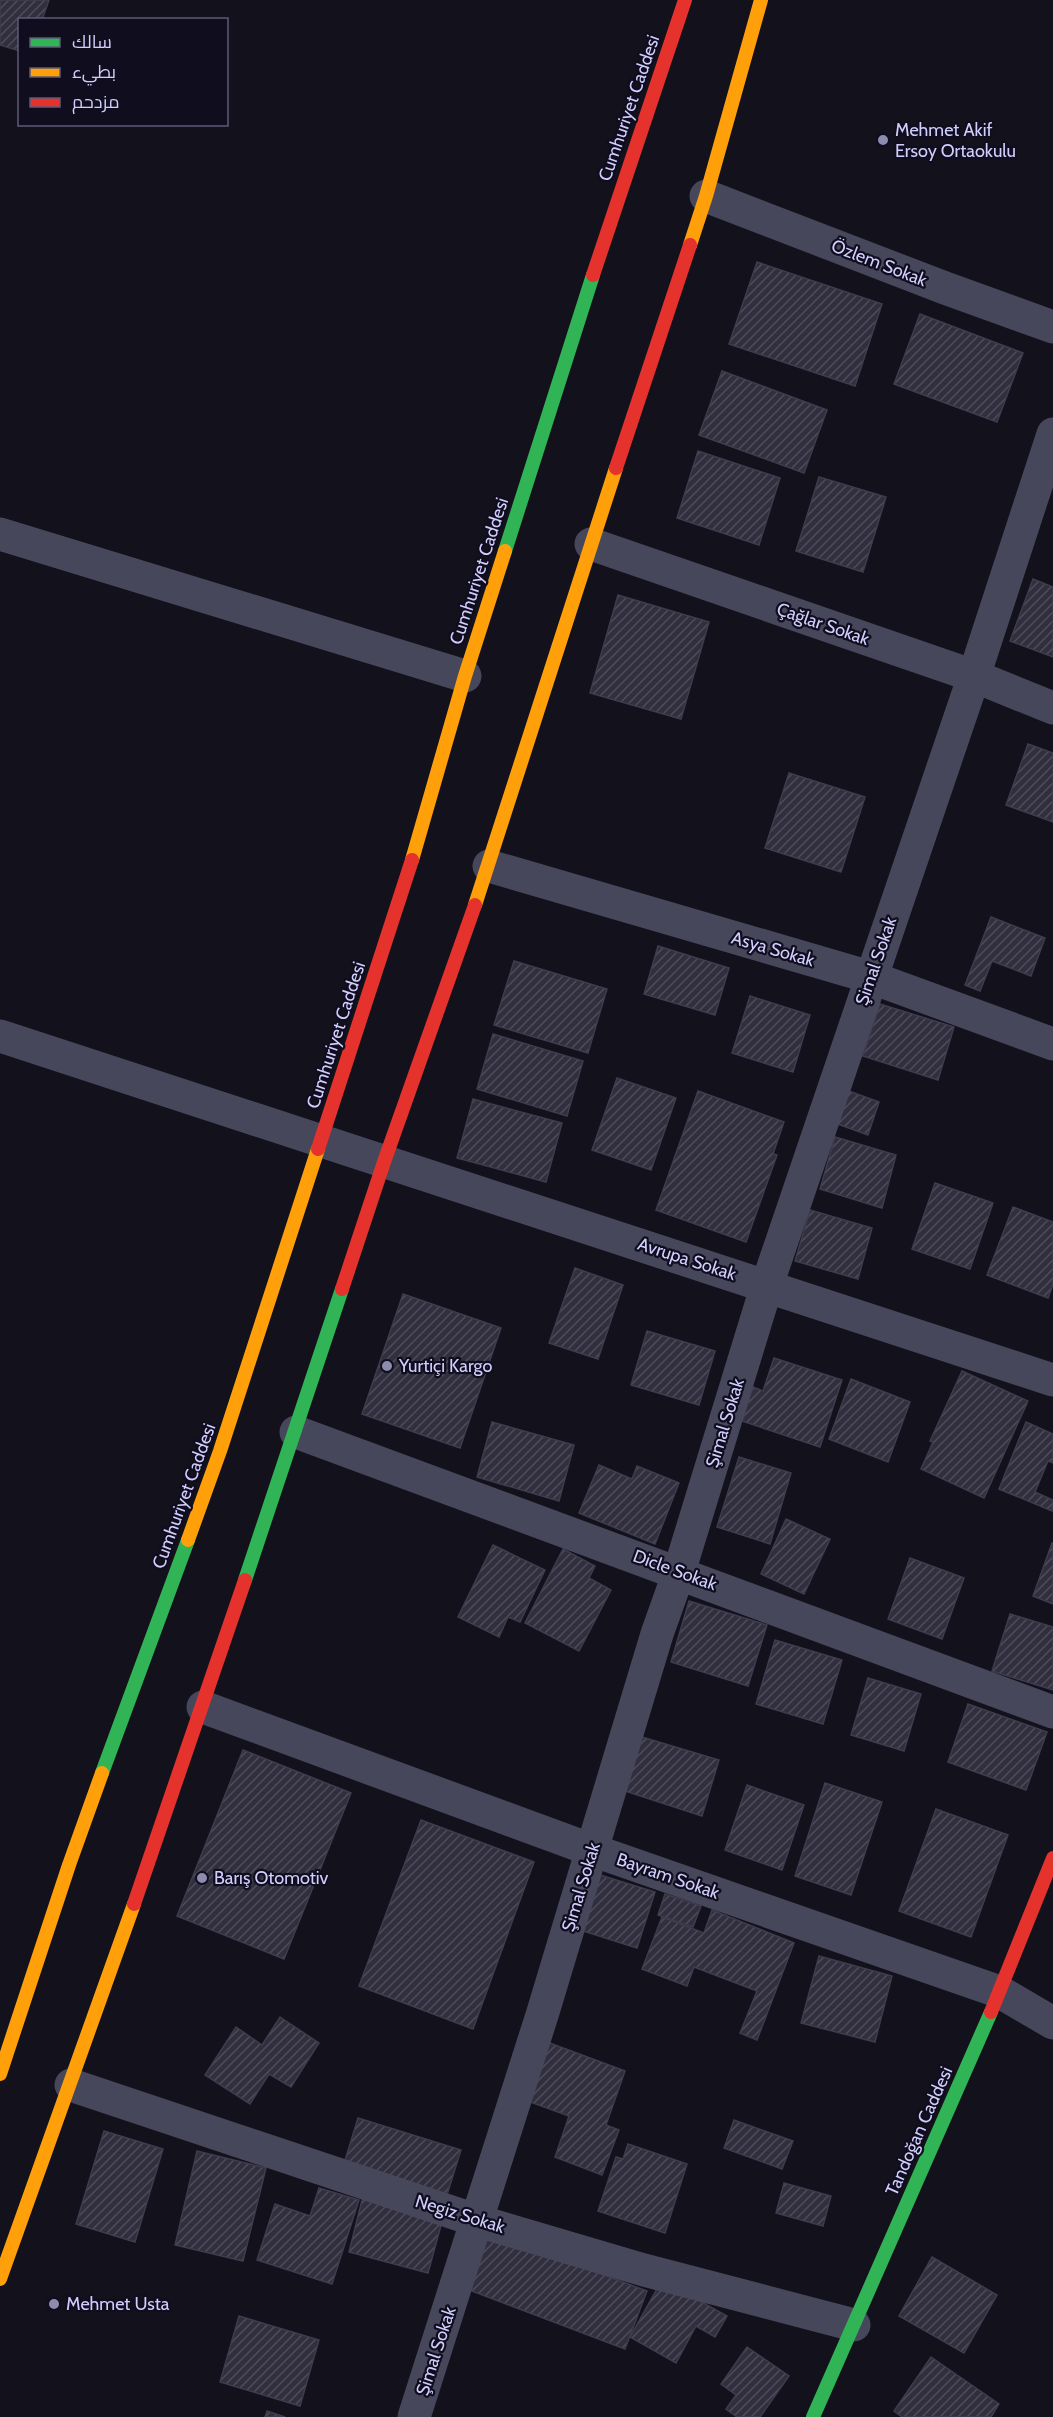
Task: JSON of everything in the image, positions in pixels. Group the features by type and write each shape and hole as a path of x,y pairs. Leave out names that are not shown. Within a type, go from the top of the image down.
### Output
{"main road":[{"name":"Cumhuriyet Caddesi","path":"0,2074 69,1865 220,1450 412,860 465,676 607,231 685,0"},
{"path":"0,2278 71,2085 203,1707 384,1162 489,866 591,544 706,196 761,0"},
{"name":"Tandoğan Caddesi","path":"813,2417 1000,1992 1053,1857"}],"street":[{"name":"Özlem Sokak","path":"706,196 1053,327"},
{"name":"Şimal Sokak","path":"414,2417 478,2221 657,1634 679,1572 767,1285 974,676 1053,434"},
{"path":"0,534 465,676"},
{"name":"Çağlar Sokak","path":"591,544 974,676 1053,708"},
{"name":"Asya Sokak","path":"489,866 870,977 1053,1044"},
{"name":"Avrupa Sokak","path":"0,1036 1053,1380"},
{"name":"Dicle Sokak","path":"296,1431 1053,1712"},
{"name":"Bayram Sokak","path":"203,1707 592,1850 1000,1992 1053,2023"},
{"name":"Negiz Sokak","path":"71,2085 478,2221 644,2270 854,2325"}],"building":[{"path":"0,0 49,0 43,18 18,18 18,50 0,45"},
{"path":"757,262 882,304 855,386 729,344"},
{"path":"920,314 1023,353 997,422 894,384"},
{"path":"722,371 827,410 804,473 699,435"},
{"path":"698,451 780,478 759,545 677,518"},
{"path":"819,477 886,497 863,572 796,551"},
{"path":"1033,579 1053,587 1053,657 1010,641"},
{"path":"618,595 709,622 681,719 590,693"},
{"path":"1028,744 1053,753 1053,822 1006,805"},
{"path":"789,773 865,797 841,872 765,848"},
{"path":"991,917 1045,938 1031,976 992,961 980,991 965,985"},
{"path":"658,946 729,968 715,1015 644,994"},
{"path":"514,961 607,989 588,1053 494,1025"},
{"path":"750,996 810,1015 793,1072 732,1053"},
{"path":"880,1004 954,1027 938,1080 863,1056"},
{"path":"493,1034 583,1061 567,1116 477,1089"},
{"path":"617,1078 676,1098 651,1170 592,1150"},
{"path":"846,1090 879,1102 868,1135 835,1123"},
{"path":"698,1091 784,1122 773,1154 777,1155 746,1242 656,1210"},
{"path":"473,1099 562,1123 546,1182 457,1158"},
{"path":"835,1137 896,1155 882,1208 820,1189"},
{"path":"935,1183 993,1203 970,1269 912,1249"},
{"path":"1013,1207 1053,1222 1053,1284 1048,1298 987,1275"},
{"path":"810,1210 872,1228 858,1279 795,1261"},
{"path":"575,1268 623,1285 598,1359 549,1343"},
{"path":"403,1294 501,1328 460,1448 362,1414"},
{"path":"647,1331 715,1351 699,1405 631,1385"},
{"path":"774,1358 842,1380 820,1447 742,1421 753,1387 763,1391"},
{"path":"962,1371 1028,1401 984,1498 921,1469 933,1442 930,1441"},
{"path":"851,1379 910,1402 888,1462 829,1439"},
{"path":"492,1422 574,1445 559,1501 477,1477"},
{"path":"1026,1422 1053,1434 1053,1463 1048,1461 1035,1492 1053,1500 1052,1511 999,1489"},
{"path":"739,1457 791,1473 770,1544 717,1527"},
{"path":"599,1465 632,1479 637,1466 679,1483 655,1544 579,1513"},
{"path":"786,1519 830,1539 804,1594 761,1574"},
{"path":"1053,1543 1053,1604 1033,1596"},
{"path":"493,1545 545,1570 520,1622 508,1617 499,1637 458,1617"},
{"path":"563,1549 595,1566 589,1578 611,1590 579,1651 525,1623"},
{"path":"910,1558 964,1578 942,1639 888,1619"},
{"path":"689,1601 767,1625 748,1686 671,1662"},
{"path":"1010,1614 1053,1627 1053,1690 992,1671"},
{"path":"775,1640 842,1660 823,1724 756,1704"},
{"path":"868,1678 921,1694 904,1751 851,1735"},
{"path":"968,1704 1047,1732 1026,1790 948,1762"},
{"path":"642,1737 719,1760 702,1816 625,1791"},
{"path":"243,1750 351,1793 284,1959 177,1916"},
{"path":"825,1783 882,1802 851,1895 795,1876"},
{"path":"747,1785 804,1805 782,1870 725,1850"},
{"path":"936,1809 1008,1835 971,1937 899,1911"},
{"path":"421,1820 534,1862 473,2029 359,1986"},
{"path":"597,1874 655,1892 637,1948 580,1930"},
{"path":"665,1894 701,1906 693,1927 658,1915"},
{"path":"712,1910 794,1943 757,2040 740,2033 757,1991 694,1967 687,1986 642,1969 662,1917 704,1933"},
{"path":"819,1956 892,1976 875,2042 801,2023"},
{"path":"280,2017 319,2043 291,2087 269,2074 250,2104 205,2075 236,2027 262,2045"},
{"path":"547,2042 625,2071 606,2125 619,2130 602,2175 555,2157 569,2116 525,2100"},
{"path":"358,2118 461,2150 446,2198 343,2167"},
{"path":"734,2120 793,2141 782,2169 724,2148"},
{"path":"104,2131 163,2149 135,2242 76,2224"},
{"path":"628,2144 687,2164 665,2233 598,2211 616,2157 623,2159"},
{"path":"197,2151 266,2168 243,2261 175,2245"},
{"path":"784,2183 831,2196 823,2226 776,2213"},
{"path":"319,2188 359,2200 332,2284 257,2260 275,2204 310,2216"},
{"path":"363,2196 443,2218 428,2273 349,2252"},
{"path":"485,2231 647,2291 625,2349 464,2288"},
{"path":"932,2257 997,2295 964,2353 899,2316"},
{"path":"662,2280 727,2316 715,2337 696,2326 676,2363 630,2337"},
{"path":"239,2316 319,2340 300,2406 220,2382"},
{"path":"747,2347 789,2376 760,2417 737,2417 726,2409 736,2395 721,2384"},
{"path":"931,2357 999,2404 991,2417 902,2417 894,2411"},
{"path":"267,2411 285,2417 265,2417"}],"traffic: fast":[{"path":"505,551 593,275"},
{"path":"245,1580 342,1289"},
{"path":"102,1773 188,1540"},
{"path":"813,2417 991,2012"}],"traffic: slow":[{"path":"690,245 761,0"},
{"path":"475,905 616,468"},
{"path":"412,860 465,676 505,551"},
{"path":"188,1540 220,1451 318,1149"},
{"path":"0,2074 102,1773"},
{"path":"0,2279 134,1904"}],"traffic: jam":[{"path":"593,275 685,0"},
{"path":"616,468 690,245"},
{"path":"318,1149 412,860"},
{"path":"342,1289 384,1162 475,905"},
{"path":"134,1904 245,1580"},
{"path":"991,2012 1053,1858"}],"place":[{"name":"Mehmet Akif Ersoy Ortaokulu","path":"883,140"},
{"name":"Yurtiçi Kargo","path":"387,1366"},
{"name":"Barış Otomotiv","path":"202,1878"},
{"name":"Mehmet Usta","path":"54,2304"}]}
